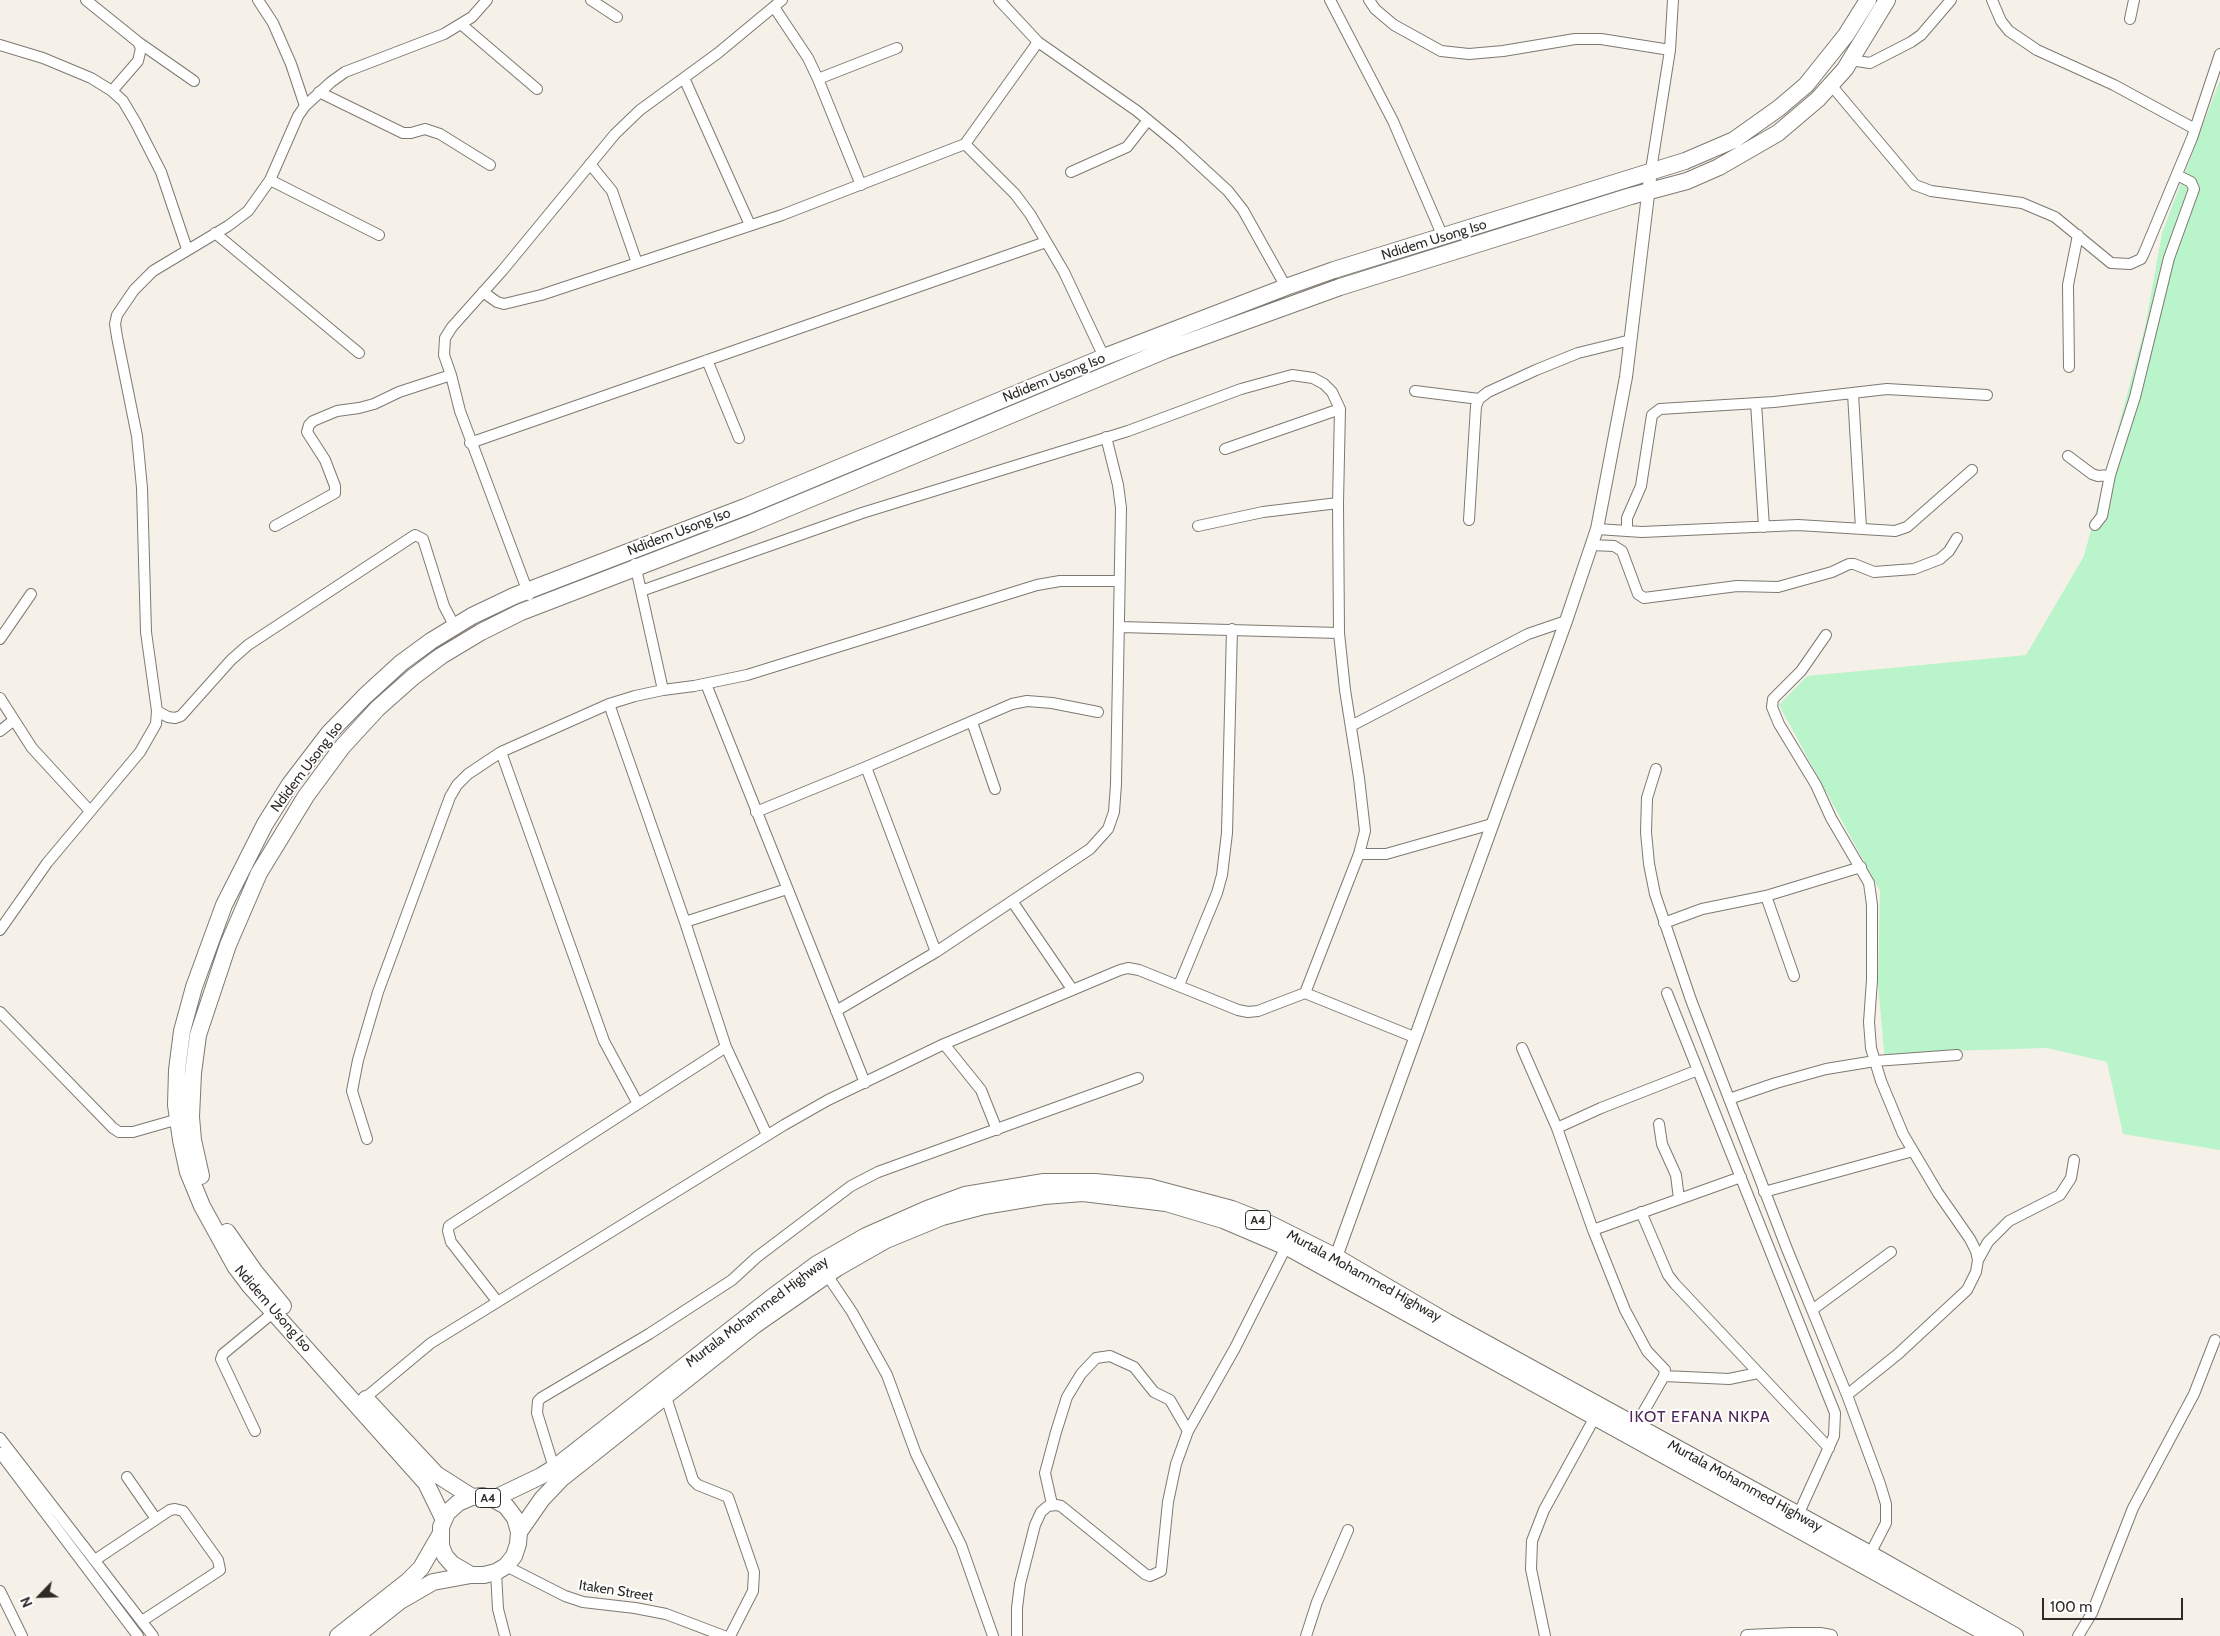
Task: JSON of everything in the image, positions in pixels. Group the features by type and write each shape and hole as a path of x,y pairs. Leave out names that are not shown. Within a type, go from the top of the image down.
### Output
{"highway":[{"name":"Ndidem Usong Iso","path":"442,1527 426,1483 250,1286 235,1266 202,1206 188,1172 184,1118 185,1072 182,1031 194,987 224,905 265,824 301,770 330,734 366,696 402,663 472,616 527,591 745,507 1104,357 1334,270 1706,154 1734,140 1779,108 1806,85 1824,64 1868,0"},
{"name":"Ndidem Usong Iso","path":"185,1072 211,992 238,920 259,873 306,796 343,746 378,708 413,677 441,656 481,632 533,608 752,523 1166,350 1340,287 1631,196 1687,181 1754,149 1778,134 1818,99 1850,60 1887,0"},
{"path":"472,616 481,632"},
{"path":"301,770 306,796"},
{"path":"233,885 238,920"},
{"name":"Ndidem Usong Iso","path":"184,1118 199,1172 229,1236 264,1284 365,1398 436,1474 472,1497"},
{"name":"Murtala Mohammed Highway","path":"493,1499 554,1468 817,1264 866,1236 927,1209 965,1195 1044,1182 1094,1182 1148,1187 1232,1209 1270,1224 1336,1257 1447,1322 1798,1514 2015,1636"},
{"name":"Murtala Mohammed Highway","path":"519,1532 542,1499 561,1480 755,1325 827,1275 893,1237 942,1217 984,1206 1044,1196 1073,1194 1112,1196 1166,1203 1223,1220 1286,1247 1991,1636"},
{"name":"A4","path":"338,1636 408,1581 421,1568 442,1527 458,1502 472,1497 483,1496 506,1506 515,1518 519,1532 518,1544 514,1556 501,1569"},
{"path":"442,1527 446,1556 452,1564 471,1575"},
{"path":"356,1636 417,1590 432,1582 471,1575 484,1575 501,1569"}],"street":[{"path":"86,0 138,42 194,81"},
{"path":"258,0 273,23 291,64 305,106"},
{"path":"0,930 47,863 140,752 156,724 146,632 142,488 137,436 115,324 117,315 134,290 153,271 248,211 270,180 298,116 319,92 345,72 409,49 462,25 487,0"},
{"path":"591,0 617,17"},
{"path":"533,608 470,443 444,355 445,338 452,327 615,134 640,110 684,78 782,0"},
{"path":"1000,0 1038,42 1148,120 1228,191 1243,210 1286,288"},
{"path":"1330,0 1393,121 1444,237"},
{"path":"1369,0 1375,9 1394,25 1441,51 1469,54 1504,51 1575,39 1601,39 1670,50"},
{"path":"1336,1257 1566,621 1596,529 1626,377 1651,170 1670,50 1673,0"},
{"path":"1850,60 1870,63 1911,42 1920,35 1951,0"},
{"path":"1992,0 2002,21 2010,31 2037,50 2114,85 2195,129"},
{"path":"2130,19 2134,0"},
{"path":"774,7 808,58 861,184"},
{"path":"462,25 537,88"},
{"path":"112,91 138,61 141,52 138,42"},
{"path":"483,292 497,302 510,304 750,225 965,144 1038,42"},
{"path":"0,45 44,58 91,78 112,91 129,109 161,172 187,249"},
{"path":"818,79 897,48"},
{"path":"1831,85 1915,185 1931,191 2022,203 2055,217 2111,263 2121,265 2137,262 2144,253 2195,129 2220,54"},
{"path":"684,78 750,225"},
{"path":"319,92 402,132 411,133 425,129 440,134 490,165"},
{"path":"1071,172 1127,147 1148,120"},
{"path":"965,144 1015,194 1030,214 1064,272 1104,357"},
{"path":"590,164 612,191 637,263"},
{"path":"2095,525 2102,516 2110,475 2135,397 2169,258 2194,189 2191,182 2177,175"},
{"path":"270,180 378,235"},
{"path":"215,233 359,353"},
{"path":"2069,367 2068,285 2078,236"},
{"path":"470,443 1046,242"},
{"path":"1469,520 1476,406 1479,399 1488,392 1578,353 1631,340"},
{"path":"707,360 739,438"},
{"path":"275,526 335,493 335,486 324,460 307,432 308,426 337,410 359,408 374,404 399,392 451,375"},
{"path":"641,592 862,513 1106,437 1241,389 1292,375 1313,378 1324,384 1332,392 1340,409 1338,504 1339,633 1344,690 1365,817 1365,831 1359,854 1305,993"},
{"path":"1626,531 1626,518 1641,486 1650,422 1656,411 1666,407 1756,403 1888,389 1987,395"},
{"path":"1415,391 1479,399"},
{"path":"1853,394 1861,528"},
{"path":"1756,403 1764,527"},
{"path":"1225,449 1340,409"},
{"path":"836,1012 936,952 1090,849 1108,828 1114,812 1116,784 1121,502 1106,437"},
{"path":"2068,456 2092,474 2098,476 2110,475"},
{"path":"1596,529 1626,531 1798,525 1895,531 1907,527 1972,470"},
{"path":"1198,526 1263,512 1338,504"},
{"path":"156,711 168,717 175,718 181,716 231,660 248,645 415,535 423,538 444,606 455,627"},
{"path":"1591,545 1614,546 1622,551 1638,594 1644,598 1738,586 1778,587 1832,572 1849,564 1854,564 1874,572 1914,569 1940,559 1949,551 1957,538"},
{"path":"632,550 663,690"},
{"path":"367,1139 352,1092 358,1060 378,992 397,946 450,797 457,784 468,774 501,752 608,704 663,690 706,684 775,666 1037,585 1060,581 1119,581"},
{"path":"0,639 31,594"},
{"path":"1351,726 1528,634 1566,621"},
{"path":"1120,627 1339,633"},
{"path":"1179,985 1217,893 1222,875 1227,833 1232,629"},
{"path":"1826,635 1800,671 1773,699 1772,707 1779,724 1861,867 1871,891 1872,980 1869,1022 1871,1048 1888,1102 1913,1151 1938,1193 1970,1239 1978,1260"},
{"path":"706,684 865,1083"},
{"path":"0,698 32,748 90,811"},
{"path":"756,812 1012,704 1027,700 1098,712"},
{"path":"608,704 685,922 726,1047 767,1135"},
{"path":"0,731 14,720"},
{"path":"972,722 995,789"},
{"path":"501,752 604,1042 638,1104"},
{"path":"866,767 936,952"},
{"path":"1656,769 1647,798 1646,832 1650,871 1664,923 1764,1192 1847,1395 1880,1484 1887,1512 1886,1524 1870,1554"},
{"path":"1359,854 1386,854 1492,824"},
{"path":"1664,923 1718,905 1766,896 1861,867"},
{"path":"685,922 787,889"},
{"path":"1766,896 1794,976"},
{"path":"1012,901 1072,989"},
{"path":"365,1398 431,1343 767,1135 828,1100 944,1044 1108,974 1128,968 1179,985 1238,1010 1248,1012 1258,1011 1305,993 1414,1037"},
{"path":"1667,994 1835,1414 1834,1436 1798,1514"},
{"path":"0,1012 113,1128 126,1133 184,1118"},
{"path":"944,1044 981,1090 997,1130"},
{"path":"497,1301 451,1242 448,1231 449,1226 726,1047"},
{"path":"1522,1048 1557,1128 1628,1317 1647,1350 1663,1366 1664,1376 1636,1426"},
{"path":"1729,1099 1826,1069 1875,1061 1957,1055"},
{"path":"1557,1128 1601,1108 1698,1070"},
{"path":"554,1468 537,1413 538,1401 541,1398 649,1334 732,1280 757,1256 862,1179 1138,1078"},
{"path":"1659,1124 1662,1144 1676,1175 1680,1199"},
{"path":"1764,1192 1913,1151"},
{"path":"1847,1395 1898,1354 1967,1290 1976,1272 1978,1260 1988,1242 2009,1221 2060,1195 2070,1178 2074,1160"},
{"path":"1594,1230 1740,1177"},
{"path":"1641,1212 1668,1275 1674,1284 1828,1448"},
{"path":"1017,1636 1017,1608 1020,1584 1035,1525 1044,1508 1052,1504 1060,1506 1145,1574 1156,1575 1161,1571 1168,1502 1176,1464 1188,1431 1235,1348 1286,1247"},
{"path":"1812,1310 1892,1252"},
{"path":"827,1275 852,1312 887,1375 916,1454 961,1545 993,1636"},
{"path":"255,1430 220,1359 223,1354 274,1312"},
{"path":"2078,1636 2092,1613 2133,1508 2194,1394 2215,1340"},
{"path":"1052,1504 1046,1474 1056,1432 1080,1374 1096,1358 1110,1356 1134,1367 1154,1392 1170,1400 1188,1431"},
{"path":"1664,1376 1729,1379 1758,1373"},
{"path":"666,1397 693,1480 698,1485 728,1496 754,1572 753,1591 730,1636"},
{"path":"1545,1636 1531,1569 1532,1541 1544,1510 1595,1417"},
{"path":"0,1438 153,1636"},
{"path":"0,1453 138,1636"},
{"path":"127,1477 156,1519"},
{"path":"95,1560 156,1519 175,1509 183,1511 218,1560 220,1570 142,1621"},
{"path":"1306,1636 1317,1602 1348,1530"},
{"path":"501,1569 498,1609 505,1636"},
{"name":"Itaken Street","path":"501,1569 583,1602 635,1608 666,1614 724,1636"},
{"path":"0,1591 21,1636"},
{"path":"1747,1636 1791,1634 1831,1636"}],"green space":[{"path":"2220,80 2220,1150 2123,1134 2107,1062 2047,1048 1948,1051 1885,1061 1878,985 1880,891 1779,705 1807,676 2026,655 2084,556 2145,327 2162,233"}],"district":[{"name":"IKOT EFANA NKPA","path":"1700,1417"}]}
